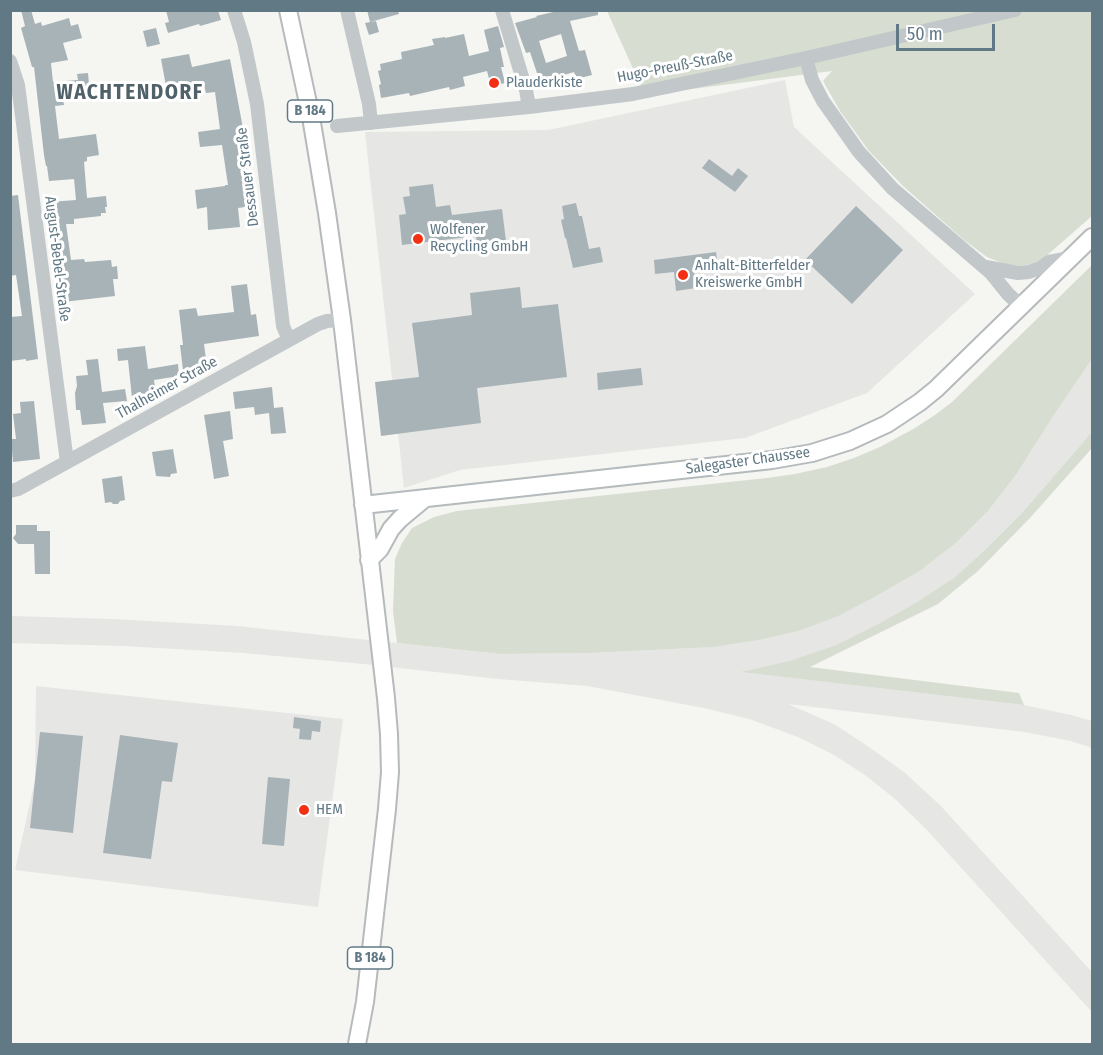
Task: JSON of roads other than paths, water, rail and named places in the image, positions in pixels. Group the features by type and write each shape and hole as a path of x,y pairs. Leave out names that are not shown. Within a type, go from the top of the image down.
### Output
{"main road":[{"name":"B 184","path":"288,10 315,139 342,320 386,698 390,754 389,790 357,1044"},
{"name":"Salegaster Chaussee","path":"363,505 772,460 802,455 850,441 878,429 920,402 949,377 1092,237"},
{"path":"369,560 380,549 391,529 400,519 424,499"}],"street":[{"name":"Dessauer Straße","path":"234,10 244,42 257,104 284,326 289,340"},
{"path":"346,10 369,104 371,123"},
{"path":"502,10 529,107"},
{"name":"Hugo-Preuß-Straße","path":"337,126 633,94 806,58 1015,10"},
{"path":"806,58 812,80 823,101 859,152 893,189 991,273 1008,294 1022,306"},
{"name":"August-Bebel-Straße","path":"10,60 67,462"},
{"path":"984,267 1018,273 1029,272 1049,262 1070,258"},
{"name":"Thalheimer Straße","path":"10,491 18,489 318,324 342,320"}],"place":[{"name":"Plauderkiste","path":"494,83"},
{"name":"Wolfener Recycling GmbH","path":"418,239"},
{"name":"Anhalt-Bitterfelder Kreiswerke GmbH","path":"683,275"},
{"name":"HEM","path":"304,810"}],"district":[{"name":"WACHTENDORF","path":"130,93"}]}
